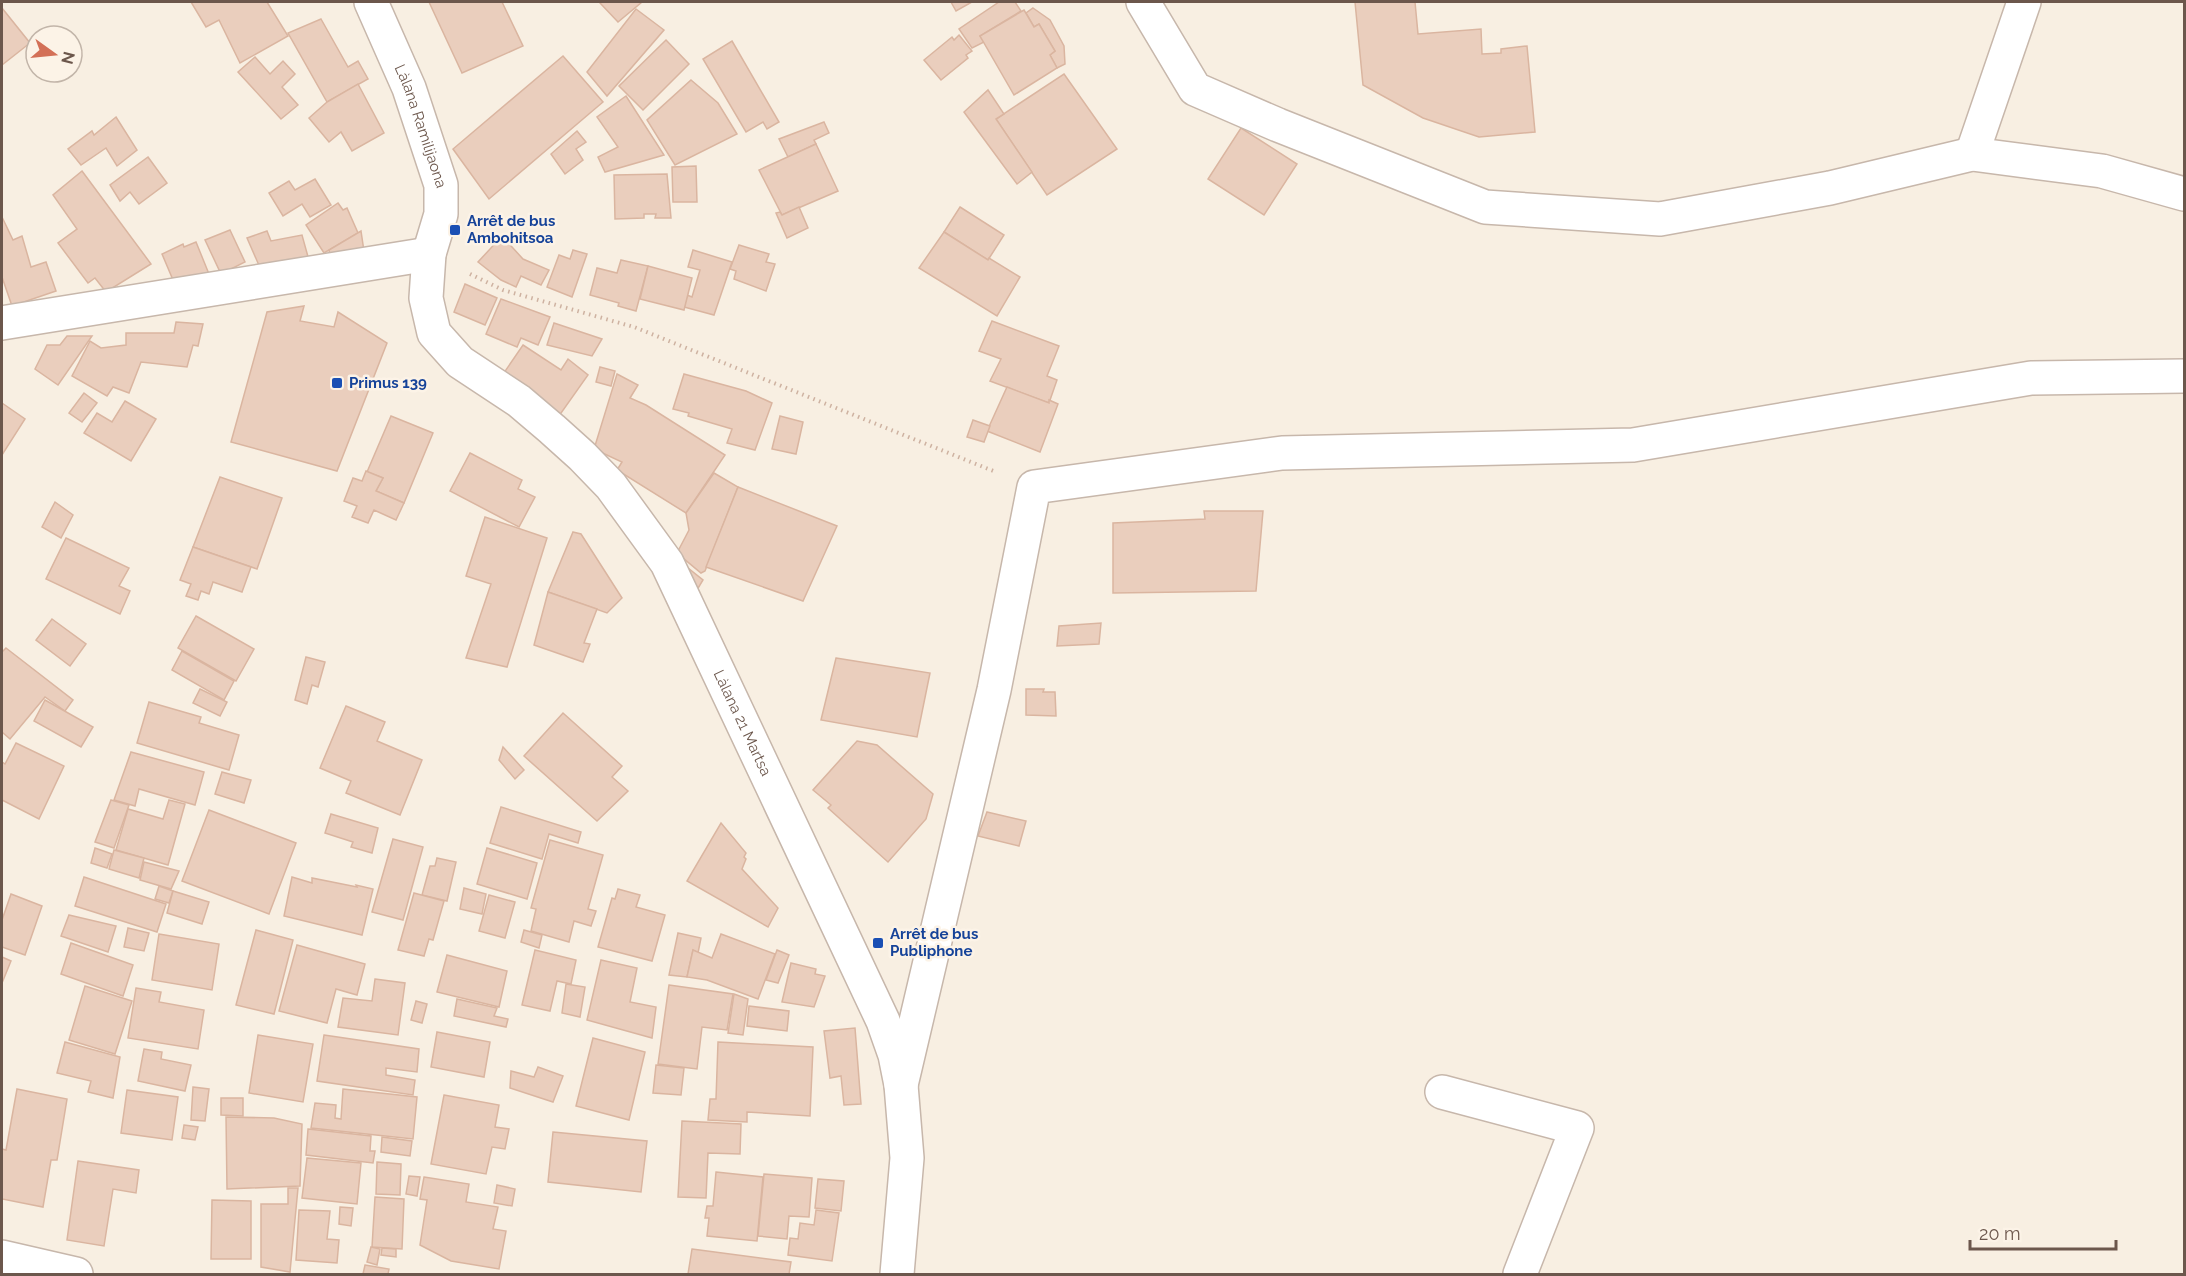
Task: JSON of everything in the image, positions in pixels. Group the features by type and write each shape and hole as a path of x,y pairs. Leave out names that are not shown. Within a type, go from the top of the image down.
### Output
{"street":[{"name":"Làlana Ramilijaona","path":"371,2 409,88 441,185 441,214 429,254"},
{"path":"1143,2 1194,89 1485,207 1660,219 1830,188 1972,154 2102,171 2184,194"},
{"path":"1972,154 2024,2"},
{"path":"2,323 429,254"},
{"name":"Làlana 21 Martsa","path":"429,254 426,298 434,333 460,362 519,401 589,464 611,486 667,563 883,1021 895,1055 901,1085 907,1158 897,1275"},
{"path":"901,1085 994,690 1034,487 1282,453 1633,445 2031,378 2184,376"},
{"path":"1442,1092 1577,1128 1520,1275"},
{"path":"2,1257 76,1275"}],"path":[{"path":"429,254 503,290 634,327 1034,487"}],"building":[{"path":"191,2 267,2 288,36 240,63 219,20 206,27"},
{"path":"429,2 502,2 523,46 462,73"},
{"path":"642,2 618,22 600,3"},
{"path":"951,2 972,2 956,11"},
{"path":"999,2 1015,2 1021,11 980,36 984,42 972,48 959,29"},
{"path":"1355,2 1415,2 1418,34 1481,29 1482,54 1501,53 1501,49 1527,46 1535,132 1479,137 1423,118 1363,85"},
{"path":"2,8 24,36 24,48 2,65"},
{"path":"1033,8 1050,20 1064,46 1065,64 1057,68 1050,55 1055,51 1039,24 1034,27 1026,13"},
{"path":"636,9 664,30 607,96 587,72"},
{"path":"1024,10 1034,27 1039,24 1055,51 1050,55 1057,68 1014,95 980,36"},
{"path":"321,19 348,67 358,61 368,79 327,102 288,33"},
{"path":"959,35 972,51 966,55 968,58 941,80 924,60 952,37 954,40"},
{"path":"666,40 689,64 643,110 619,86"},
{"path":"732,41 779,122 767,129 763,122 746,132 703,59"},
{"path":"563,56 603,102 489,199 453,149"},
{"path":"255,57 270,74 283,61 295,74 282,87 298,105 281,119 238,72"},
{"path":"1064,74 1117,149 1047,195 996,119"},
{"path":"691,80 718,103 737,134 675,165 647,120"},
{"path":"358,84 384,133 352,151 341,132 329,142 309,118 327,102"},
{"path":"988,90 1004,114 996,119 1032,172 1017,184 964,112"},
{"path":"626,96 664,155 605,172 598,157 618,147 597,117"},
{"path":"116,117 137,150 117,166 106,148 81,165 68,149 92,131 94,135"},
{"path":"824,122 829,133 814,140 816,144 788,157 779,139"},
{"path":"1241,128 1297,164 1264,215 1208,179"},
{"path":"577,131 586,142 576,149 583,160 565,174 551,154"},
{"path":"816,144 838,191 782,215 759,170"},
{"path":"148,157 167,183 139,204 130,192 120,201 110,185"},
{"path":"696,166 697,202 673,202 672,167"},
{"path":"82,171 151,264 106,292 95,278 88,283 58,243 77,229 53,195"},
{"path":"667,174 671,218 655,218 656,214 644,214 644,218 615,219 614,175"},
{"path":"315,179 331,205 310,217 302,204 283,216 269,193 289,181 295,190"},
{"path":"338,203 343,210 347,208 358,233 324,253 306,225"},
{"path":"799,207 808,228 787,238 776,213 780,212 782,215"},
{"path":"960,207 1004,235 988,260 944,232"},
{"path":"2,217 13,240 22,236 31,267 46,262 56,291 12,306 2,277"},
{"path":"230,230 245,262 221,274 205,240"},
{"path":"267,231 271,241 302,235 310,264 261,270 247,238"},
{"path":"361,231 365,258 332,265 329,250"},
{"path":"944,232 1020,277 997,316 919,268"},
{"path":"502,236 523,259 549,270 541,285 521,276 516,287 501,280 478,262"},
{"path":"196,242 209,274 176,287 162,254 183,244 184,247"},
{"path":"739,245 769,254 766,262 775,264 766,291 734,279 736,271 730,269"},
{"path":"573,250 587,254 572,297 547,287 559,255 570,259"},
{"path":"693,250 732,262 714,315 684,307 687,295 692,297 700,270 688,267"},
{"path":"621,260 648,266 636,311 618,306 619,303 590,295 597,268 617,273"},
{"path":"648,266 692,278 684,310 640,299"},
{"path":"465,284 497,298 485,325 454,312"},
{"path":"501,299 550,317 538,345 521,338 517,347 486,334"},
{"path":"304,306 300,321 334,327 338,312 387,343 337,471 231,442 267,312"},
{"path":"992,321 1059,346 1047,376 1057,380 1049,403 990,381 1001,359 979,351"},
{"path":"176,322 203,324 198,346 193,345 187,367 141,362 129,393 113,387 107,396 72,376 90,341 101,348 126,345 126,333 174,333"},
{"path":"554,323 602,339 592,356 547,345"},
{"path":"67,336 92,336 58,385 35,369 47,345 60,345"},
{"path":"523,345 561,370 568,359 588,375 554,423 497,383"},
{"path":"600,367 615,371 611,386 596,382"},
{"path":"617,374 638,385 630,398 646,405 725,455 686,513 617,470 622,462 594,449"},
{"path":"684,374 746,391 772,403 755,450 727,443 732,429 688,416 689,413 673,409"},
{"path":"1007,387 1049,403 1049,400 1058,404 1040,452 987,431"},
{"path":"84,393 97,403 82,422 69,413"},
{"path":"125,401 156,419 131,461 84,433 97,413 112,422"},
{"path":"2,403 25,419 2,455"},
{"path":"391,416 433,433 404,503 376,491 383,478 367,472"},
{"path":"780,416 803,422 796,454 772,449"},
{"path":"973,420 990,426 984,442 967,437"},
{"path":"470,453 522,480 518,489 535,497 519,527 450,491"},
{"path":"366,471 383,478 376,491 404,503 396,520 374,510 368,523 352,517 357,506 344,501 353,478 362,481"},
{"path":"714,473 738,487 705,571 701,573 677,553 689,530 686,513"},
{"path":"220,477 282,498 257,569 193,547"},
{"path":"738,487 837,526 803,601 706,567"},
{"path":"55,502 73,515 61,538 42,527"},
{"path":"1204,511 1263,511 1256,591 1113,593 1113,523 1205,519"},
{"path":"485,517 547,538 507,667 466,658 491,584 466,576"},
{"path":"573,532 581,534 622,598 607,613 548,592"},
{"path":"66,538 129,568 119,586 130,591 120,614 46,579"},
{"path":"193,547 251,567 242,592 213,582 209,594 201,591 198,600 186,596 191,584 180,580"},
{"path":"678,560 703,580 691,600"},
{"path":"548,592 597,609 584,643 590,644 583,662 534,645"},
{"path":"196,616 254,649 236,681 178,648"},
{"path":"52,619 86,644 70,666 36,640"},
{"path":"1101,623 1099,644 1057,646 1059,626"},
{"path":"6,648 73,700 65,711 45,697 10,739 2,732 2,652"},
{"path":"182,651 234,681 224,700 172,670"},
{"path":"306,657 325,662 318,687 312,685 307,704 295,700"},
{"path":"836,658 930,673 917,737 821,720"},
{"path":"200,689 227,702 220,716 193,703"},
{"path":"1026,689 1044,689 1043,692 1055,692 1056,716 1026,715"},
{"path":"45,700 93,727 81,747 34,721"},
{"path":"149,702 201,717 199,723 239,735 229,770 137,743"},
{"path":"346,706 385,722 377,741 422,760 400,815 346,793 351,781 320,768"},
{"path":"563,713 622,766 612,777 628,791 597,821 524,756"},
{"path":"857,741 877,745 933,794 926,819 888,862 828,808 831,805 813,790"},
{"path":"16,743 64,766 39,819 2,800 2,762 5,764"},
{"path":"503,747 524,770 515,779 499,760"},
{"path":"131,752 204,772 195,805 139,789 135,806 114,800"},
{"path":"222,772 251,780 244,803 215,794"},
{"path":"111,800 129,805 114,848 95,842"},
{"path":"169,800 185,804 168,865 116,850 128,809 163,819"},
{"path":"501,807 581,832 578,843 549,834 542,859 490,843"},
{"path":"209,810 296,843 269,914 182,881"},
{"path":"987,812 1026,821 1019,846 978,836"},
{"path":"331,814 378,828 372,853 351,847 353,842 325,833"},
{"path":"721,823 746,853 742,869 778,908 768,927 687,881"},
{"path":"393,839 423,847 403,920 372,912"},
{"path":"550,840 603,855 588,909 596,911 591,926 574,921 569,942 531,931 536,909 531,908"},
{"path":"95,848 112,854 107,868 91,863"},
{"path":"487,848 537,863 527,899 477,884"},
{"path":"114,850 144,858 139,878 109,869"},
{"path":"437,858 456,862 447,901 422,895 430,866 435,866"},
{"path":"144,862 179,871 171,889 140,880"},
{"path":"84,877 166,904 157,932 75,906"},
{"path":"292,877 312,883 312,878 373,889 362,935 284,916"},
{"path":"159,886 173,891 169,903 155,899"},
{"path":"464,888 486,894 482,914 460,909"},
{"path":"618,889 640,895 636,907 665,915 652,961 598,947 612,898 615,899"},
{"path":"173,891 209,902 202,924 167,913"},
{"path":"414,893 444,901 433,940 429,939 424,956 398,950"},
{"path":"11,894 42,906 25,955 2,947 2,920"},
{"path":"489,895 515,902 505,938 479,931"},
{"path":"69,915 116,926 108,952 61,936"},
{"path":"128,928 149,933 144,951 124,947"},
{"path":"256,930 293,940 274,1014 236,1005"},
{"path":"524,930 542,935 539,948 521,942"},
{"path":"678,933 701,938 698,953 693,950 687,977 669,975"},
{"path":"159,934 219,944 212,990 152,980"},
{"path":"721,934 775,954 758,999 707,980 687,977 693,950 712,958"},
{"path":"71,943 133,965 123,996 61,974"},
{"path":"297,945 365,964 357,995 336,989 327,1023 279,1011"},
{"path":"535,950 576,960 571,984 557,981 550,1011 522,1005"},
{"path":"777,950 789,955 778,983 766,980"},
{"path":"447,955 507,971 499,1007 437,992"},
{"path":"2,957 11,961 2,983"},
{"path":"601,960 637,968 630,1002 656,1007 652,1038 587,1020"},
{"path":"791,963 816,969 815,974 825,976 814,1007 782,1002"},
{"path":"375,979 405,983 398,1035 338,1027 343,998 372,1001"},
{"path":"566,984 585,987 580,1017 562,1013"},
{"path":"669,985 733,994 727,1030 702,1027 697,1069 658,1064"},
{"path":"85,986 132,1001 115,1054 69,1040"},
{"path":"136,988 161,992 159,1002 204,1010 198,1049 128,1038"},
{"path":"734,994 748,999 743,1035 728,1033"},
{"path":"457,999 497,1008 494,1016 508,1019 506,1027 454,1016"},
{"path":"416,1001 427,1004 422,1023 411,1020"},
{"path":"749,1006 789,1011 787,1031 747,1026"},
{"path":"855,1028 861,1104 844,1105 841,1076 830,1078 824,1031"},
{"path":"437,1032 490,1042 484,1077 431,1067"},
{"path":"258,1035 313,1044 303,1102 249,1093"},
{"path":"324,1035 419,1049 417,1072 386,1068 386,1075 415,1080 413,1095 317,1081"},
{"path":"593,1038 645,1052 629,1120 576,1106"},
{"path":"65,1042 120,1057 113,1098 88,1092 91,1081 57,1073"},
{"path":"718,1042 813,1047 810,1116 747,1112 747,1122 708,1120 710,1099 716,1099"},
{"path":"144,1049 162,1052 161,1059 191,1065 185,1091 138,1081"},
{"path":"656,1065 684,1068 681,1095 653,1093"},
{"path":"538,1067 563,1076 553,1102 510,1088 511,1071 534,1077"},
{"path":"193,1087 209,1089 205,1121 191,1120"},
{"path":"17,1089 67,1099 57,1160 51,1160 43,1207 2,1199 2,1149 6,1150"},
{"path":"343,1089 417,1097 413,1139 311,1128 315,1103 336,1105 335,1118 341,1119"},
{"path":"127,1090 178,1097 172,1140 121,1133"},
{"path":"444,1095 499,1105 495,1127 509,1129 505,1149 492,1147 486,1174 431,1164"},
{"path":"221,1098 243,1098 243,1116 221,1115"},
{"path":"226,1117 274,1118 302,1124 300,1186 227,1189"},
{"path":"682,1121 741,1124 740,1154 708,1153 706,1198 678,1197"},
{"path":"184,1125 198,1127 195,1140 182,1138"},
{"path":"308,1129 371,1136 370,1151 375,1151 373,1163 306,1155"},
{"path":"553,1132 647,1141 641,1192 548,1182"},
{"path":"382,1137 412,1141 410,1156 381,1152"},
{"path":"307,1158 361,1163 357,1204 302,1198"},
{"path":"78,1161 139,1170 136,1193 113,1189 104,1246 67,1240"},
{"path":"377,1162 401,1164 400,1195 376,1194"},
{"path":"716,1172 763,1177 757,1241 707,1236 709,1218 705,1218 707,1206 713,1206"},
{"path":"764,1174 812,1178 809,1217 789,1216 787,1239 758,1236"},
{"path":"409,1176 420,1177 417,1196 406,1194"},
{"path":"424,1177 469,1184 466,1202 498,1207 493,1229 506,1231 499,1269 451,1261 420,1245 427,1200 420,1199"},
{"path":"818,1179 844,1181 841,1211 815,1208"},
{"path":"497,1185 515,1189 512,1206 494,1203"},
{"path":"288,1188 298,1188 290,1272 261,1267 261,1204 288,1204"},
{"path":"375,1197 404,1199 402,1249 372,1247"},
{"path":"212,1200 251,1201 251,1259 211,1259"},
{"path":"340,1207 353,1208 351,1226 339,1224"},
{"path":"299,1210 330,1211 327,1239 339,1240 337,1263 296,1260"},
{"path":"816,1210 839,1213 832,1261 788,1255 790,1238 798,1239 800,1223 814,1225"},
{"path":"371,1247 380,1249 377,1265 367,1262"},
{"path":"382,1248 396,1249 396,1257 381,1255"},
{"path":"692,1249 791,1262 789,1274 688,1274"},
{"path":"365,1265 389,1269 388,1274 363,1274"}],"place":[{"name":"Arrêt de bus Ambohitsoa","path":"455,230"},
{"name":"Primus 139","path":"337,383"},
{"name":"Arrêt de bus Publiphone","path":"878,943"}]}
